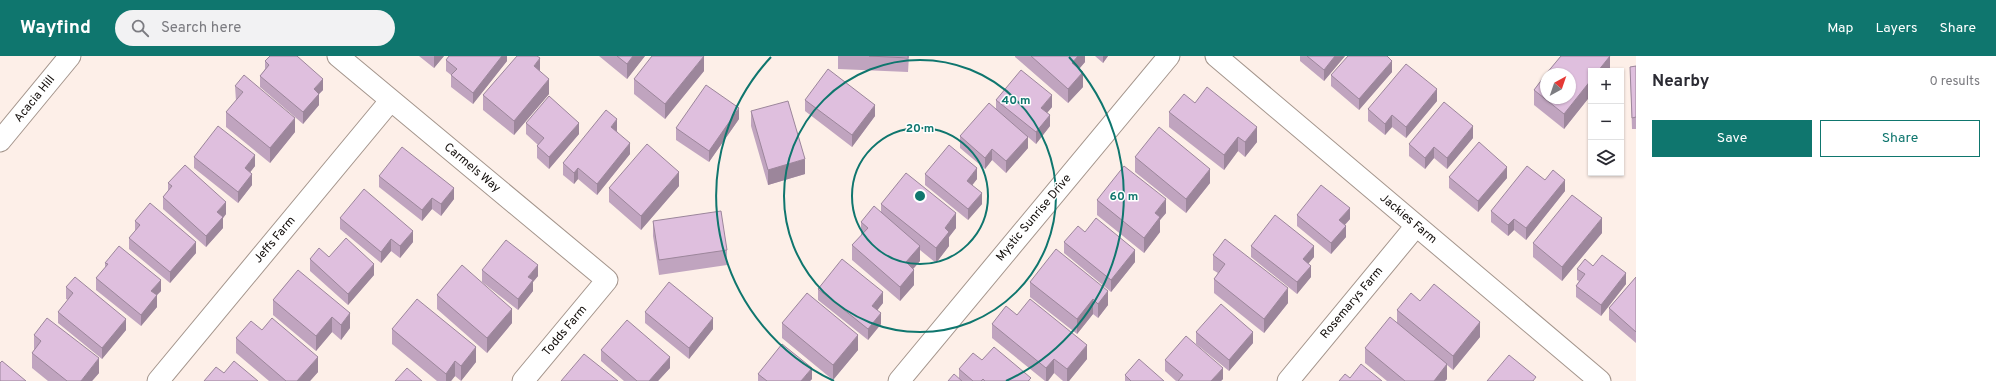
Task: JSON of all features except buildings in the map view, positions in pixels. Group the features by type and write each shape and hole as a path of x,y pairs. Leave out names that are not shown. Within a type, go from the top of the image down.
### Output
{"street":[{"name":"Acacia Hill","path":"0,141 70,56"},
{"name":"Carmels Way","path":"338,56 607,280"},
{"name":"Mystic Sunrise Drive","path":"899,381 1169,56"},
{"name":"Jackies Farm","path":"1216,56 1600,381"},
{"name":"Jeffs Farm","path":"158,381 391,100"},
{"name":"Rosemarys Farm","path":"1288,381 1416,226"},
{"name":"Todds Farm","path":"523,381 607,280"}]}
